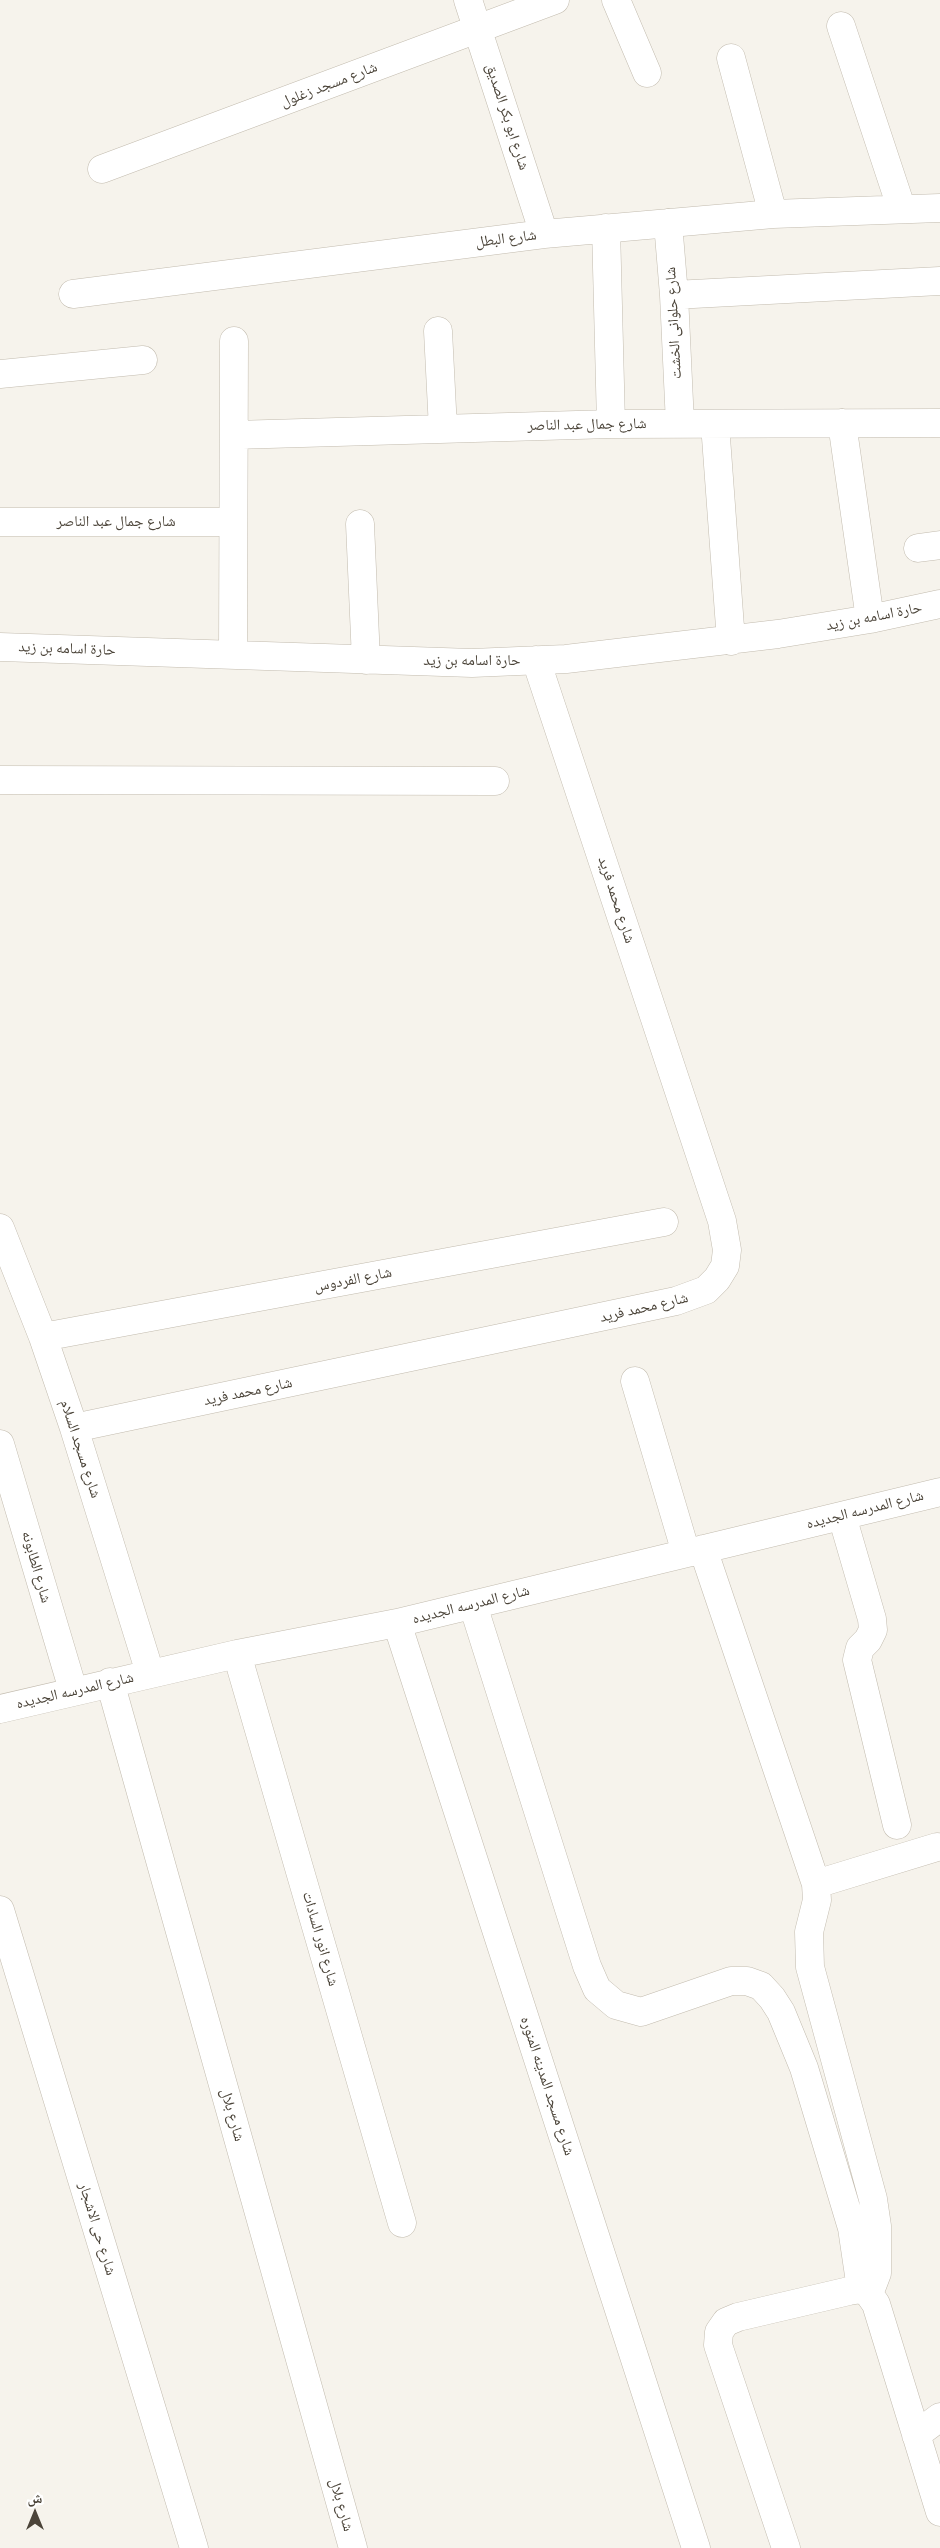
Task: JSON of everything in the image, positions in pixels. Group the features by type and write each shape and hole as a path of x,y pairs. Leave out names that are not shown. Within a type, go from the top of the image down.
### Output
{"street":[{"name":"شارع ابو بكر الصديق","path":"468,0 479,28 544,234"},
{"name":"شارع مسجد زغلول","path":"102,169 555,0"},
{"path":"616,0 647,73"},
{"path":"841,26 901,207"},
{"path":"732,58 773,214"},
{"name":"شارع البطل","path":"73,294 544,234 773,214 901,207 940,208"},
{"name":"شارع حلوانى الخشت","path":"668,223 674,295 680,424"},
{"path":"606,228 611,424"},
{"path":"674,295 940,280"},
{"path":"438,331 443,429"},
{"path":"233,654 234,341"},
{"path":"0,374 143,360"},
{"path":"842,423 870,619"},
{"name":"شارع جمال عبد الناصر","path":"234,435 611,424 940,423"},
{"path":"715,424 732,641"},
{"name":"شارع جمال عبد الناصر","path":"0,522 233,522"},
{"path":"360,524 366,660"},
{"name":"حارة اسامه بن زيد","path":"0,647 472,663 536,660 732,641 870,619 940,604"},
{"name":"شارع محمد فريد","path":"74,1428 676,1302 706,1290 717,1279 725,1266 728,1250 722,1221 536,660"},
{"path":"0,780 495,781"},
{"name":"شارع الفردوس","path":"43,1337 664,1222"},
{"name":"شارع مسجد السلام","path":"0,1228 43,1337 74,1428 150,1673"},
{"path":"635,1381 694,1551 816,1884 818,1900 810,1932 810,1967 873,2199 877,2226 877,2273 865,2292 738,2317 726,2322 719,2332 718,2345 786,2548"},
{"name":"شارع الطابونه","path":"0,1444 73,1690"},
{"name":"شارع المدرسه الجديده","path":"0,1709 73,1690 237,1654 397,1623 940,1492"},
{"path":"842,1516 872,1619 873,1630 868,1640 860,1648 857,1660 897,1825"},
{"path":"473,1605 597,1989 616,2005 641,2012 732,1981 747,1981 761,1986 781,2012 804,2068 852,2228 865,2292 876,2304 940,2512"},
{"name":"شارع مسجد المدينه المنوره","path":"397,1623 696,2548"},
{"name":"شارع انور السادات","path":"237,1654 402,2223"},
{"name":"شارع بلال","path":"110,1682 353,2548"},
{"path":"816,1884 937,1847"},
{"name":"شارع حى الاشجار","path":"0,1910 194,2548"},
{"path":"916,2435 940,2417"}]}
